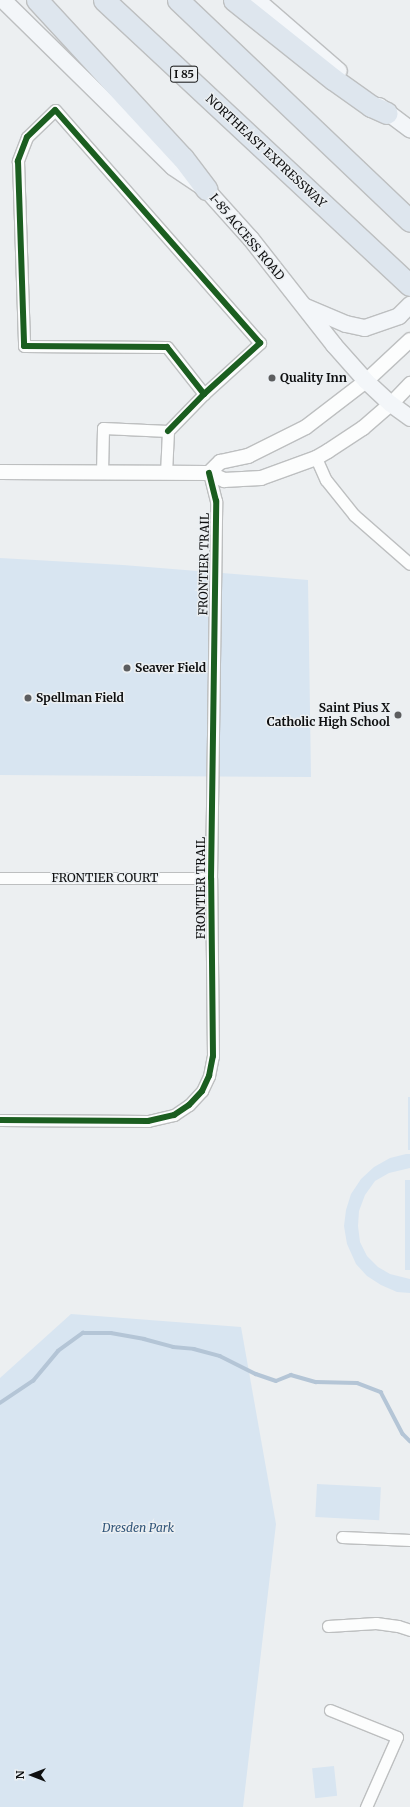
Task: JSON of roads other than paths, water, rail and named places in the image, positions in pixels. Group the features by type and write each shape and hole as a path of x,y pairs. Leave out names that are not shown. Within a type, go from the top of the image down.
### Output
{"highway":[{"path":"37,0 182,158 206,189"},
{"name":"NORTHEAST EXPRESSWAY","path":"104,0 410,285"},
{"path":"178,0 410,221"},
{"path":"234,0 332,79 371,106 387,113"}],"main road":[{"name":"I-85 ACCESS ROAD","path":"4,0 173,168 206,189 251,239 334,345 366,381 391,404 410,418"},
{"path":"257,0 387,113 410,129"},
{"path":"304,306 346,324 365,328 404,311"}],"street":[{"path":"166,473 168,431 204,394 260,343 55,110 27,137 18,161 24,346 167,348 204,394"},
{"path":"209,473 220,462 248,456 306,427 366,381 407,343"},
{"path":"0,472 209,473 224,480 253,479 316,458 363,428 391,404 410,384"},
{"path":"102,473 104,428 168,431"},
{"path":"316,458 326,480 354,514 410,564"},
{"name":"FRONTIER TRAIL","path":"0,1120 148,1121 174,1115 189,1105 202,1091 209,1076 213,1056 211,878 216,501 209,473"},
{"name":"FRONTIER COURT","path":"0,878 211,878"},
{"path":"342,1537 410,1540"},
{"path":"328,1626 376,1623 398,1626 410,1630"},
{"path":"330,1710 397,1737 366,1807"}],"waterway":[{"path":"0,1403 33,1381 58,1351 83,1333 111,1333 144,1339 173,1347 194,1349 220,1356 256,1374 276,1381 291,1375 316,1382 357,1383 381,1392 403,1434 410,1441"}],"place":[{"name":"Quality Inn","path":"272,378"},
{"name":"Seaver Field","path":"127,668"},
{"name":"Spellman Field","path":"28,698"},
{"name":"Saint Pius X Catholic High School","path":"398,715"}],"park label":[{"name":"Dresden Park","path":"138,1528"}]}
